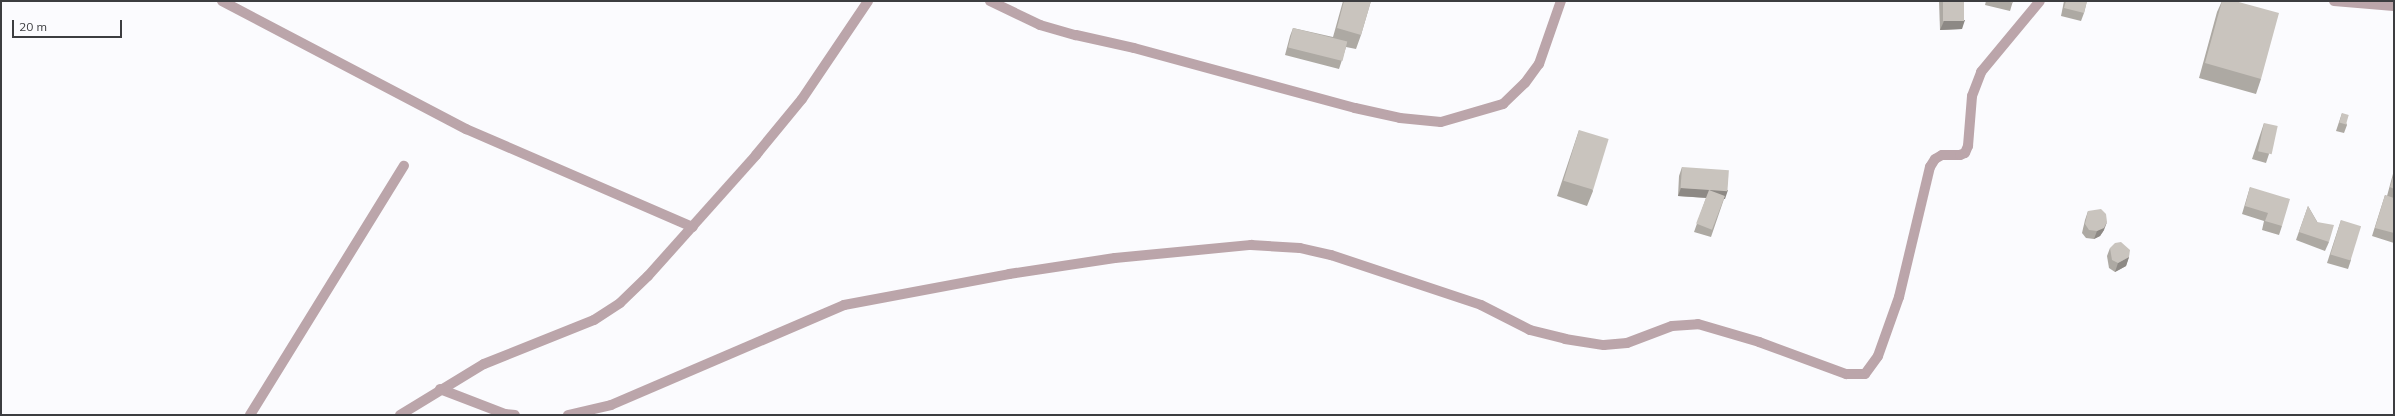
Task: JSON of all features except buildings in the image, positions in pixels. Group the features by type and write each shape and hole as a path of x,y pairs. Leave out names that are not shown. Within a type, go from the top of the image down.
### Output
{"street":[{"path":"222,1 466,129 693,227"},
{"path":"400,415 440,389 484,364 594,320 620,303 648,276 693,227 802,99 868,1"},
{"path":"990,1 1040,24 1076,35 1134,48 1355,108 1400,118 1441,122 1503,104 1525,83 1539,64 1561,1"},
{"path":"568,415 612,405 844,305 1009,274 1107,260 1251,245 1300,248 1331,255 1481,304 1530,330 1564,339 1604,345 1627,343 1672,326 1698,324 1759,342 1846,374 1865,374 1878,356 1899,297 1930,167 1935,159 1942,155 1960,155 1965,152 1968,146 1972,96 1981,72 2040,1"},
{"path":"2334,1 2394,6"},
{"path":"250,415 404,166"},
{"path":"440,389 505,414 515,415"}]}
